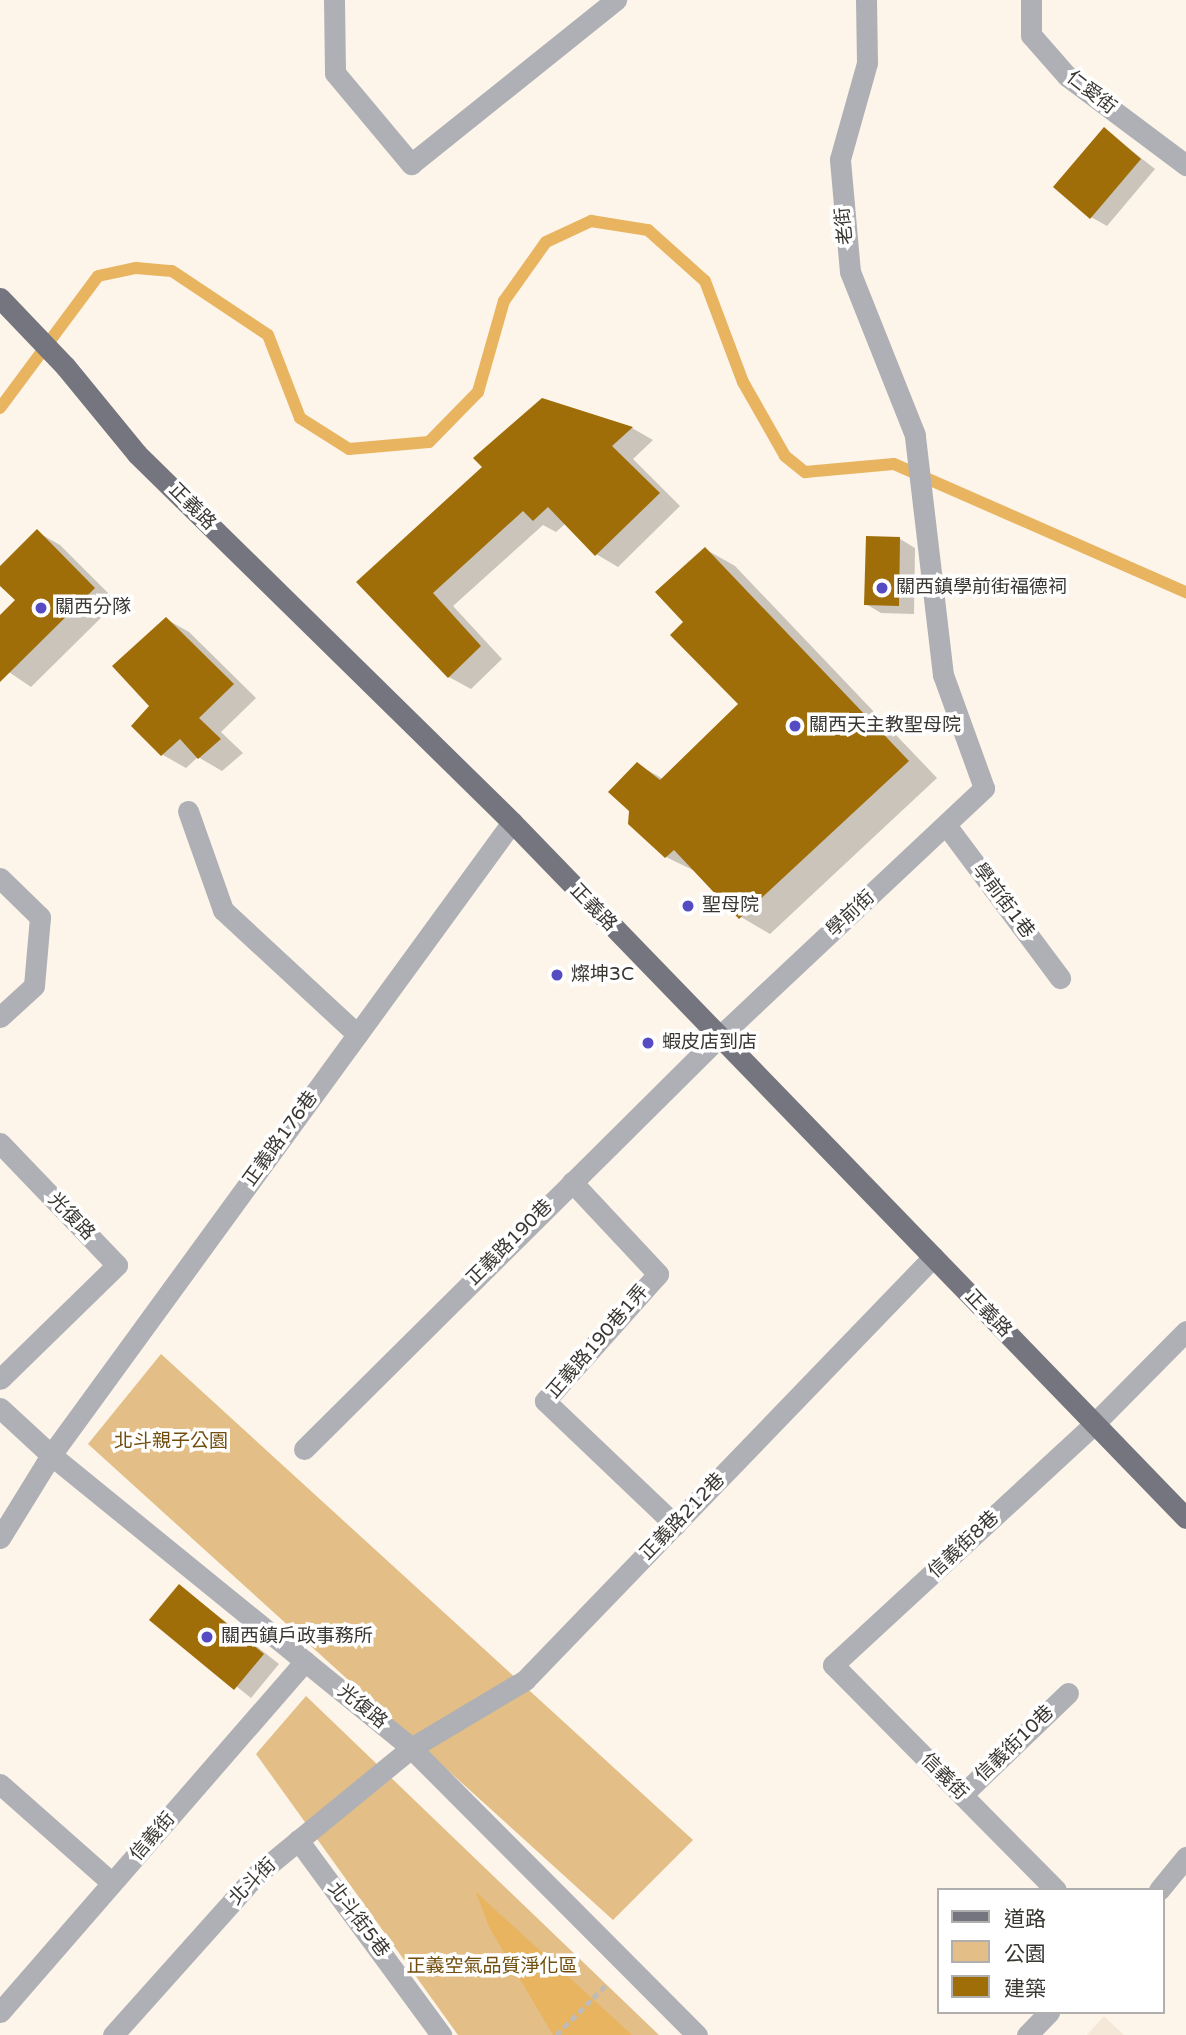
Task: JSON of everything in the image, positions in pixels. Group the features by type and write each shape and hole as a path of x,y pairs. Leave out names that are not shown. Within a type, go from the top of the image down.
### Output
{"main road":[{"name":"正義路","path":"0,298 65,366 137,454 512,822 718,1038 1186,1518"}],"street":[{"path":"334,0 335,74 411,164 615,0"},
{"name":"老街","path":"866,0 867,63 841,159 842,211 850,272 915,443 943,675 984,788"},
{"name":"仁愛街","path":"1031,0 1031,35 1066,76 1186,165"},
{"name":"學前街","path":"718,1038 984,788"},
{"path":"188,811 223,910 357,1034"},
{"name":"正義路176巷","path":"0,1538 51,1455 512,822"},
{"name":"學前街1巷","path":"946,825 1060,978"},
{"path":"0,878 40,917 34,986 0,1017"},
{"name":"正義路190巷","path":"304,1449 718,1038"},
{"name":"光復路","path":"0,1143 117,1265 0,1379"},
{"name":"正義路190巷1弄","path":"572,1182 658,1274 545,1401 675,1525"},
{"name":"正義路212巷","path":"411,1748 525,1680 933,1258"},
{"name":"信義街8巷","path":"833,1665 1094,1424 1186,1331"},
{"name":"光復路","path":"0,1408 51,1455 411,1748 697,2035"},
{"name":"信義街","path":"0,2012 305,1661"},
{"name":"信義街","path":"833,1665 1054,1888"},
{"name":"信義街10巷","path":"962,1795 1068,1693"},
{"name":"北斗街","path":"113,2035 256,1875 411,1748"},
{"path":"0,1784 112,1883"},
{"name":"北斗街5巷","path":"298,1840 441,2035"},
{"path":"1161,1888 1186,1857"},
{"path":"1027,2035 1047,2014"}],"path":[{"path":"556,2035 627,1965"}],"shaded area":[{"path":"476,1892 632,2035 553,2035 489,1927"},
{"path":"1104,2016 1124,2035 1087,2035"}],"green space":[{"name":"北斗親子公園","path":"161,1354 693,1840 613,1920 88,1444"},
{"name":"正義空氣品質淨化區","path":"306,1696 659,2035 458,2035 256,1754"}],"building":[{"path":"1104,127 1141,159 1090,219 1053,187"},
{"path":"542,398 633,427 612,446 660,493 595,556 548,507 533,521 523,511 433,593 481,646 448,678 356,582 482,467 473,458"},
{"name":"關西分隊","path":"37,529 95,588 0,682 0,615 15,600 0,586 0,566"},
{"name":"關西鎮學前街福德祠","path":"866,536 900,537 899,606 864,605"},
{"name":"關西天主教聖母院","path":"705,547 909,761 739,919 674,850 665,858 628,824 629,811 608,792 637,762 660,780 738,704 670,635 683,622 655,592"},
{"path":"166,617 234,684 199,718 221,739 198,759 180,739 161,756 131,726 149,706 112,666"},
{"name":"關西鎮戶政事務所","path":"179,1584 264,1654 234,1690 149,1620"}],"waterway":[{"path":"0,408 98,276 136,268 172,271 268,335 300,418 349,449 429,442 478,392 504,301 546,242 591,221 648,230 705,281 743,382 785,456 805,472 894,464 1186,592"}],"place":[{"name":"關西鎮學前街福德祠","path":"882,588"},
{"name":"關西分隊","path":"41,608"},
{"name":"關西天主教聖母院","path":"795,726"},
{"name":"聖母院","path":"688,906"},
{"name":"燦坤3C","path":"557,975"},
{"name":"蝦皮店到店","path":"648,1043"},
{"name":"關西鎮戶政事務所","path":"207,1637"}]}
